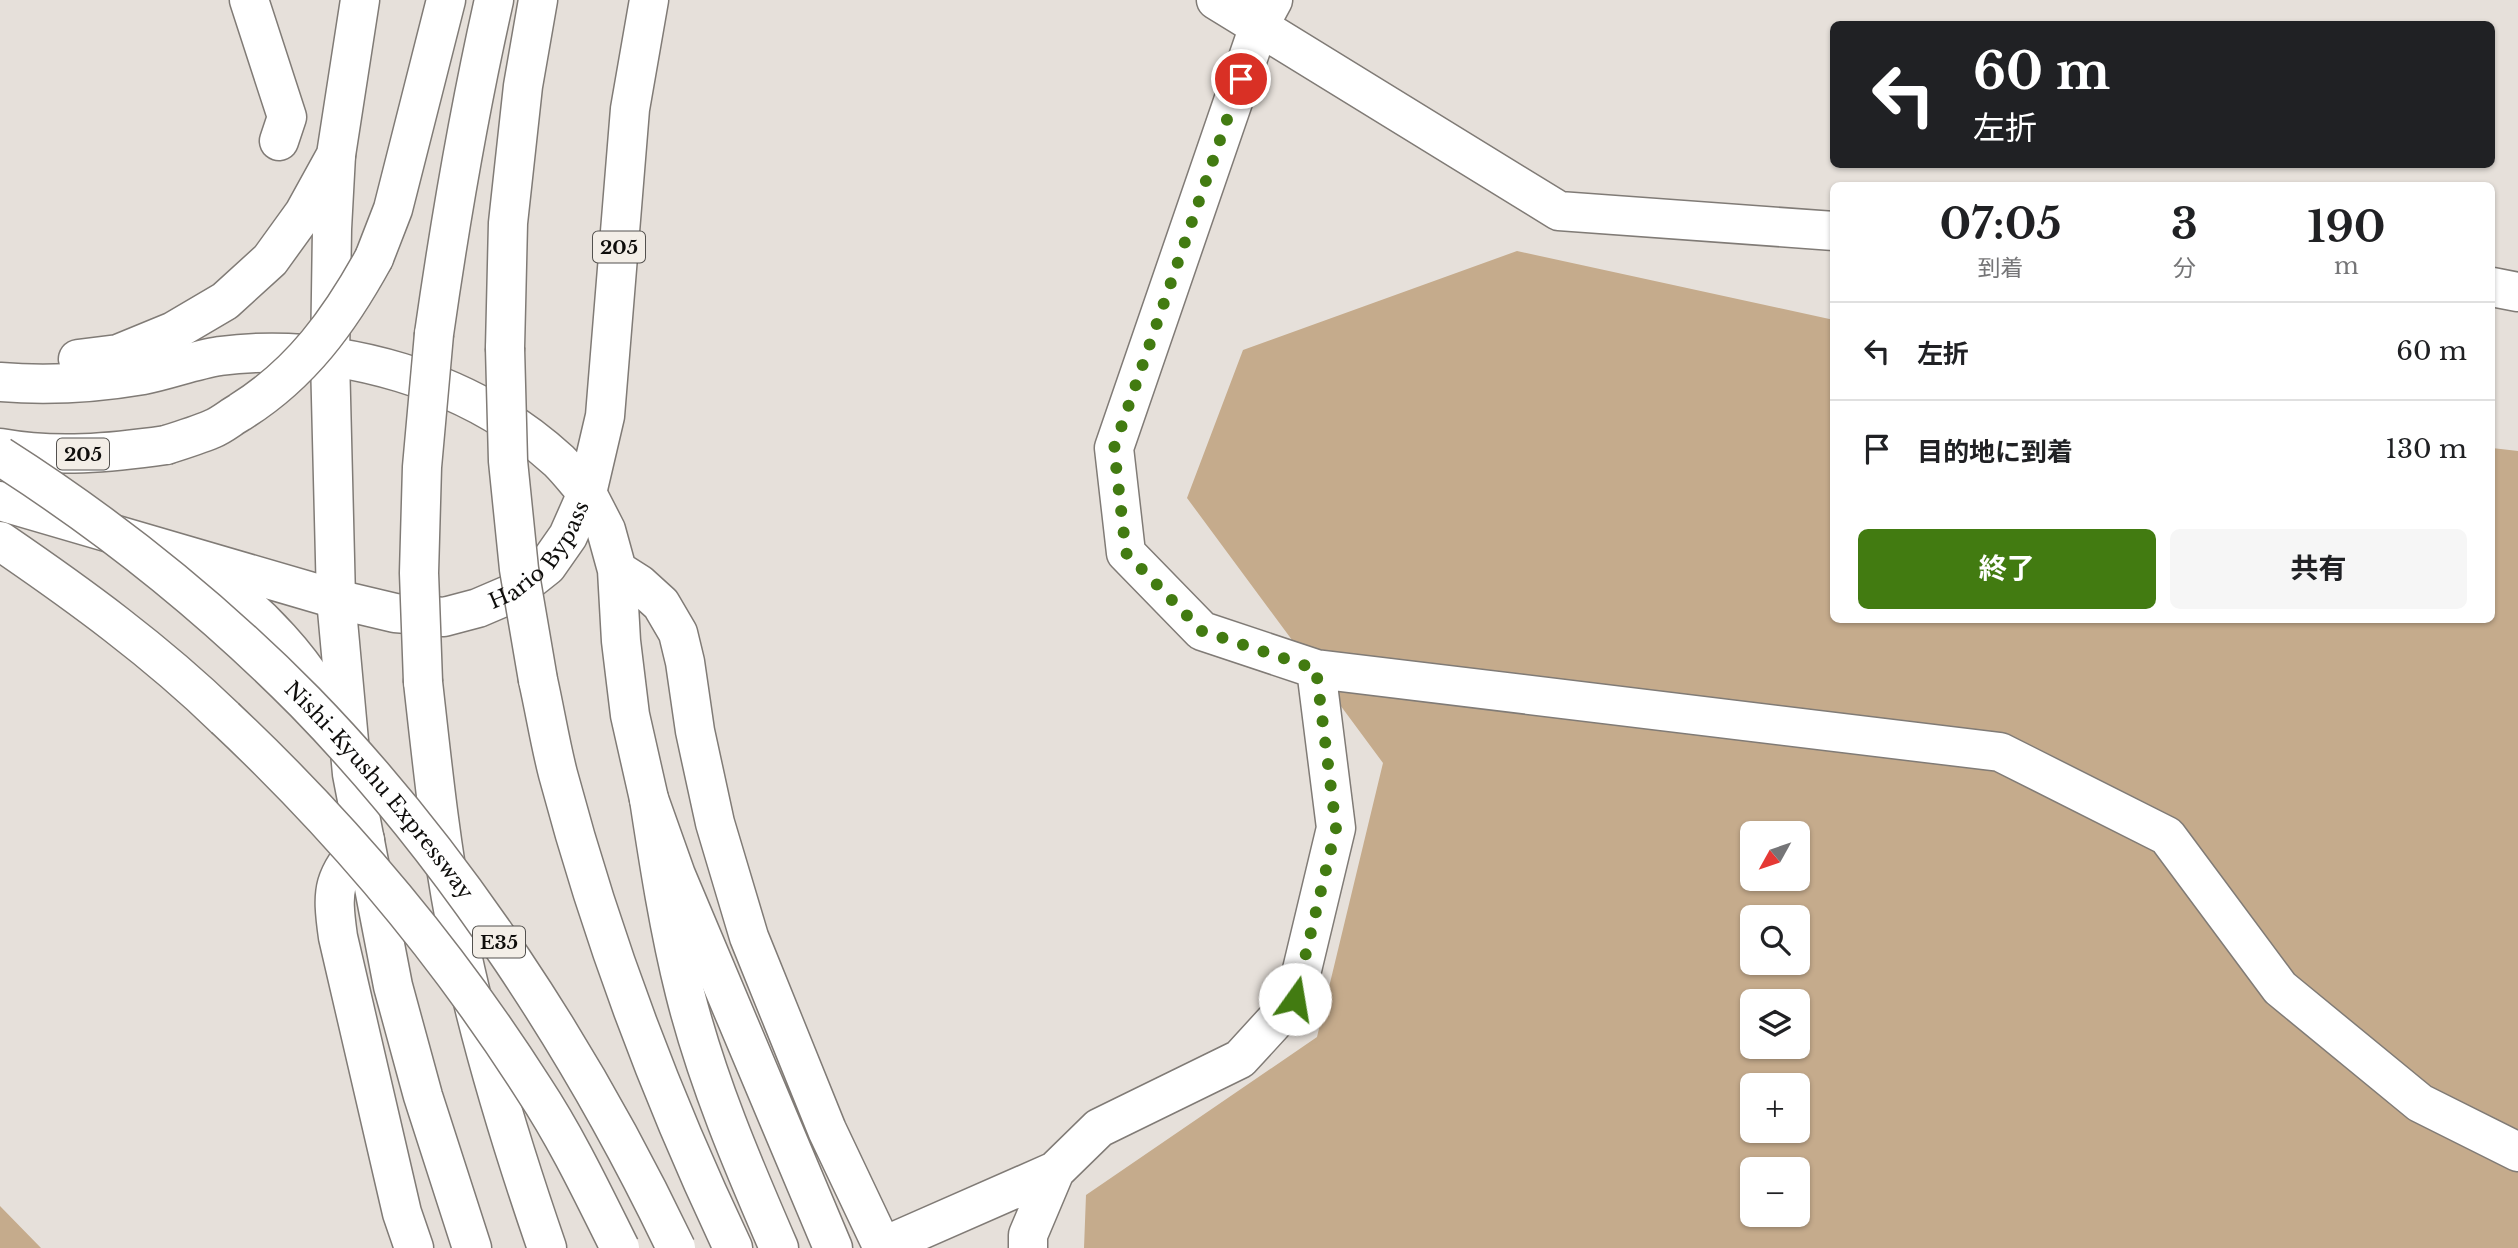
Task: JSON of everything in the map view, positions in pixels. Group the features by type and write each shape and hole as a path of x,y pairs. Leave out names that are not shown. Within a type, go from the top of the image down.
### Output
{"main road":[{"path":"249,0 287,117 279,141"},
{"path":"360,0 336,155 330,358 337,599 352,774 393,986 423,1096 472,1248"},
{"name":"205","path":"0,449 66,455 120,452 166,445 214,428 254,403 292,373 330,330 374,258 393,209 446,0"},
{"path":"494,0 475,82 452,207 434,334 422,467 419,573 423,682 435,797 455,921 488,1058 523,1180 547,1248"},
{"path":"538,0 523,86 508,223 505,348 508,461 519,569 557,771 583,862 658,1075 706,1192 733,1248"},
{"name":"Hario Bypass","path":"0,501 337,599 395,613 444,617 478,608 513,593 547,566 568,536 587,493 605,416 630,108 649,0"},
{"path":"1216,0 1266,13 1559,211 1830,230"},
{"path":"1266,13 1114,448 1126,553 1202,631 1316,669 2000,752 2167,836 2280,988 2420,1103 2518,1152"},
{"path":"0,360 62,362 118,354 174,331 225,301 270,260 304,213 336,155"},
{"path":"2495,288 2518,292"},
{"path":"0,382 85,383 144,375 218,356 274,352 330,358 384,368 435,385 488,409 526,434 560,462 587,493 606,530 617,570 621,641 630,715 649,799 669,923 685,995 737,1152 779,1248"},
{"name":"Nishi-Kyushu Expressway","path":"0,456 95,521 171,580 305,703 363,767 420,835 476,909 540,1002 600,1104 677,1248"},
{"name":"E35","path":"0,541 133,636 193,687 256,747 387,890 451,970 535,1090 581,1171 620,1248"},
{"path":"175,552 220,582 285,645 314,682 333,717 352,774"},
{"path":"617,570 639,583 661,604 678,633 715,823 749,937 827,1130 882,1247 1055,1171 1098,1128 1240,1059 1295,999 1336,828 1316,669"},
{"path":"649,799 676,875 833,1248"},
{"path":"365,840 342,869 333,901 338,937 402,1213 414,1248"},
{"path":"1028,1248 1028,1235 1055,1171"}],"shaded area":[{"path":"1517,251 1830,319 1830,623 2495,623 2495,448 2518,451 2518,1248 1084,1248 1086,1195 1317,1037 1383,763 1187,498 1243,350"},
{"path":"0,1206 41,1248 0,1248"}],"route":[{"path":"1241,79 1114,448 1126,553 1202,631 1316,669 1336,828 1295,999"}]}
